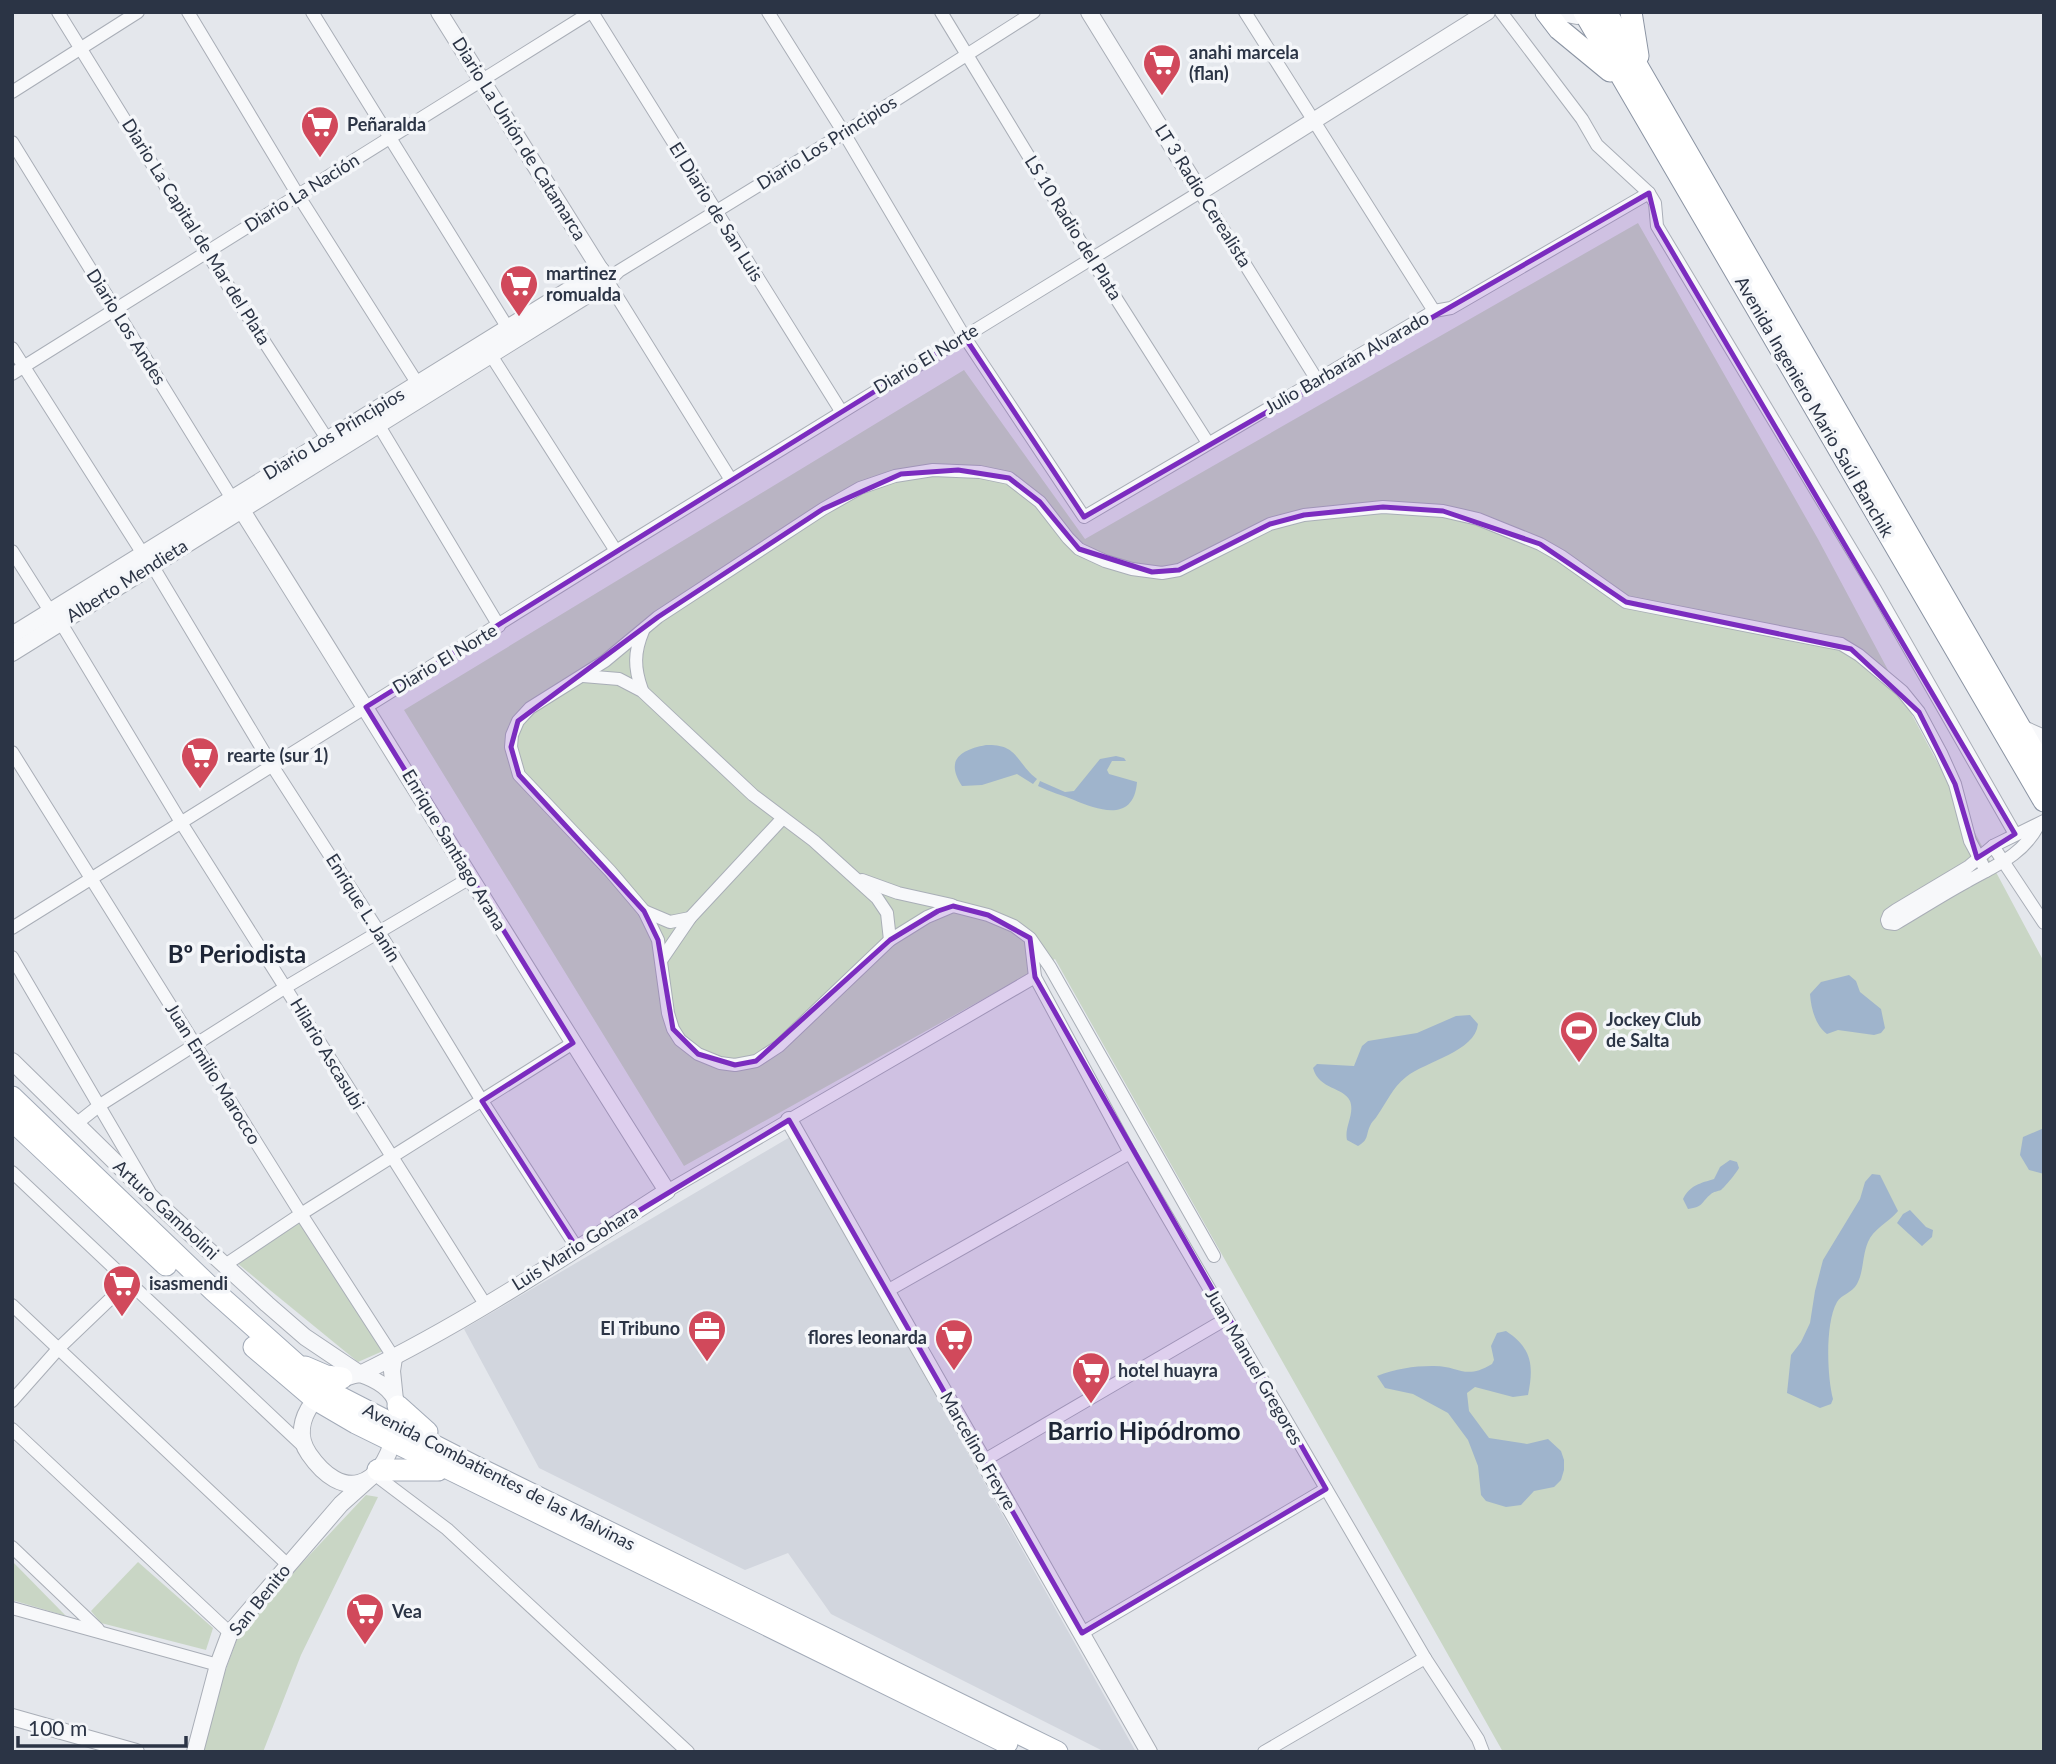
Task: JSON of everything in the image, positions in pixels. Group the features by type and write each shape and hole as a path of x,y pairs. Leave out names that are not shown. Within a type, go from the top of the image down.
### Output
{"main road":[{"path":"1546,12 1559,29 1637,86"},
{"path":"1631,12 1637,86"},
{"name":"Avenida Ingeniero Mario Saúl Banchik","path":"1590,13 1637,86 2044,769"},
{"name":"Avenida Ingeniero Mario Saúl Banchik","path":"1637,86 2044,802"},
{"name":"Avenida Combatientes de las Malvinas","path":"12,1097 281,1362 315,1401 395,1419 426,1432 474,1466 1057,1752"},
{"name":"Avenida Combatientes de las Malvinas","path":"12,1121 281,1362"},
{"path":"281,1362 313,1372 351,1376"},
{"name":"Avenida Combatientes de las Malvinas","path":"395,1419 448,1470 1025,1752"},
{"path":"374,1474 418,1468 448,1470"}],"street":[{"name":"Diario La Capital de Mar del Plata","path":"58,12 207,253 331,445"},
{"path":"12,92 138,12"},
{"path":"188,12 298,195 421,390"},
{"path":"312,12 511,333"},
{"name":"Diario La Unión de Catamarca","path":"439,12 609,275 731,480"},
{"path":"565,12 572,24"},
{"name":"Diario La Nación","path":"18,370 592,12"},
{"name":"El Diario de San Luis","path":"592,12 841,411"},
{"path":"768,12 964,336"},
{"name":"LS 10 Radio del Plata","path":"941,12 1091,259 1208,443"},
{"name":"Diario Los Principios","path":"236,503 511,333 844,134 1034,12"},
{"name":"LT 3 Radio Cerealista","path":"1089,12 1317,380"},
{"path":"1245,12 1434,312"},
{"name":"Diario El Norte","path":"12,928 1487,12"},
{"path":"1500,12 1582,119 1597,145 1649,193 1655,203 1654,217 1657,226 1875,589 2015,834"},
{"path":"1556,12 1577,16 1590,13"},
{"name":"Diario Los Andes","path":"12,142 236,503"},
{"name":"Julio Barbarán Alvarado","path":"964,336 1084,517 1434,312 1451,308 1649,193"},
{"name":"Enrique L. Janín","path":"12,348 18,370 147,560 273,767 577,1248"},
{"path":"487,349 616,551"},
{"name":"Diario Los Principios","path":"331,445 378,424 421,390"},
{"path":"378,424 499,626"},
{"path":"953,906 938,911 890,940 779,1046 756,1061 735,1065 720,1063 698,1054 680,1040 668,1013 662,960 653,927 644,911 610,871 527,786 514,764 510,747 512,734 518,720 530,708 583,676 658,618 823,509 860,488 909,473 958,470 1009,478 1040,502 1079,549 1105,561 1152,572 1179,570 1270,524 1304,515 1383,507 1443,511 1478,519 1539,544 1561,555 1626,602 1830,642 1851,649 1902,691 1919,712 1955,783 1970,841 1986,871"},
{"name":"Alberto Mendieta","path":"12,653 56,617 236,503"},
{"name":"Enrique Santiago Arana","path":"236,503 667,1191"},
{"name":"Hilario Ascasubi","path":"12,551 56,617 390,1158 485,1304"},
{"name":"Alberto Mendieta","path":"12,635 56,617"},
{"path":"642,691 635,657 643,631"},
{"path":"583,676 619,679 642,691 753,795 814,841 884,906 890,940"},
{"path":"2019,727 2044,738"},
{"name":"Juan Emilio Marocco","path":"12,752 300,1214 394,1358"},
{"path":"662,960 690,918 782,819"},
{"path":"2041,823 2031,839 2004,863 1895,924 1886,920 1889,915 1968,867 1993,846 2041,823"},
{"path":"1993,846 2044,923"},
{"path":"852,875 898,893 988,915 1014,926 1030,938 1050,967 1214,1256"},
{"path":"76,1124 100,1105 286,988 470,878"},
{"path":"644,911 670,922 690,918"},
{"path":"1030,938 1035,977"},
{"path":"12,957 157,1203"},
{"name":"Luis Mario Gohara","path":"315,1401 351,1376 394,1358 667,1191 1035,977"},
{"name":"Juan Manuel Gregores","path":"1035,977 1130,1153 1425,1658 1478,1739 1483,1752"},
{"path":"225,1265 300,1214 573,1043"},
{"name":"Arturo Gambolini","path":"12,1061 157,1203 305,1337 351,1376 382,1384 395,1419"},
{"name":"Marcelino Freyre","path":"789,1120 1146,1750"},
{"path":"887,1291 1130,1153"},
{"path":"12,1172 302,1445 313,1461 338,1483 353,1486 374,1474 395,1419 392,1371 394,1358"},
{"path":"12,1401 59,1348 128,1282"},
{"path":"12,1305 288,1565"},
{"path":"983,1461 1226,1319"},
{"path":"302,1445 302,1433 315,1401"},
{"path":"12,1429 230,1633"},
{"path":"374,1474 457,1538 688,1752"},
{"name":"San Benito","path":"195,1752 218,1665 230,1633 341,1504 374,1474"},
{"path":"338,1483 341,1504"},
{"path":"1082,1633 1326,1489"},
{"path":"12,1548 101,1632"},
{"path":"12,1608 218,1665"},
{"path":"1264,1752 1425,1658"},
{"path":"12,1717 136,1752"}],"highlighted area":[{"path":"1649,193 1657,226 2015,834 1977,858 1955,784 1919,712 1851,649 1626,602 1540,544 1443,511 1383,507 1304,515 1270,524 1179,570 1152,572 1079,549 1040,502 1009,478 958,470 901,474 823,509 658,617 518,721 511,747 519,775 644,911 658,940 673,1029 698,1054 735,1065 756,1061 890,940 938,911 953,906 988,915 1030,938 1035,977 1326,1489 1082,1633 789,1120 577,1248 482,1101 573,1043 366,707 964,336 1084,517"}],"shaded area":[{"path":"790,1137 1136,1752 1105,1752 831,1614 788,1553 745,1570 539,1468 464,1329"}],"green space":[{"name":"Jockey Club de Salta","path":"1638,223 1818,539 2044,962 2044,1752 1503,1752 1055,959 684,1166 404,710 964,370 1085,539"},
{"path":"301,1214 383,1351 358,1362 237,1263"},
{"path":"366,1495 378,1497 301,1655 263,1752 196,1752 241,1628"},
{"path":"12,1561 66,1616 12,1600"},
{"path":"138,1562 213,1628 206,1650 101,1623 91,1611"}],"water":[{"path":"986,745 997,745 1011,751 1037,779 1033,784 1017,774 982,785 962,786 957,777 955,763 962,753"},
{"path":"1116,756 1126,761 1112,761 1107,770 1109,774 1137,782 1130,803 1123,808 1105,810 1038,786 1040,781 1065,792 1074,791 1100,759"},
{"path":"1849,975 1856,981 1860,992 1881,1009 1885,1028 1881,1033 1874,1035 1838,1030 1827,1034 1817,1021 1810,994 1821,982"},
{"path":"1470,1015 1478,1024 1475,1034 1468,1042 1401,1081 1371,1123 1366,1139 1358,1146 1347,1140 1350,1101 1343,1093 1320,1080 1313,1068 1317,1064 1354,1066 1362,1046 1368,1041 1417,1033 1456,1016"},
{"path":"2044,1128 2044,1174 2029,1170 2020,1155 2023,1137"},
{"path":"1730,1160 1737,1162 1739,1168 1728,1183 1700,1205 1688,1209 1683,1199 1689,1191 1696,1185 1714,1179 1720,1167"},
{"path":"1872,1174 1880,1175 1898,1211 1870,1237 1857,1284 1839,1299 1833,1311 1828,1350 1833,1399 1831,1404 1820,1408 1787,1393 1791,1355 1810,1323 1823,1260 1860,1199 1865,1182"},
{"path":"1910,1210 1926,1227 1933,1230 1932,1237 1922,1246 1897,1223 1903,1214"},
{"path":"1506,1331 1521,1344 1529,1358 1531,1375 1528,1395 1513,1397 1475,1387 1467,1393 1469,1411 1489,1438 1527,1444 1548,1439 1561,1451 1564,1470 1561,1480 1554,1487 1534,1491 1521,1505 1506,1507 1486,1501 1481,1495 1478,1466 1468,1440 1448,1413 1413,1394 1385,1388 1377,1376 1418,1367 1441,1366 1468,1372 1482,1369 1494,1360 1491,1346 1497,1333"}],"place":[{"name":"anahi marcela (flan)","path":"1162,97"},
{"name":"Peñaralda","path":"320,159"},
{"name":"martinez romualda","path":"519,318"},
{"name":"rearte (sur 1)","path":"200,790"},
{"name":"Jockey Club de Salta","path":"1579,1064"},
{"name":"isasmendi","path":"122,1318"},
{"name":"El Tribuno","path":"707,1363"},
{"name":"flores leonarda","path":"954,1372"},
{"name":"hotel huayra","path":"1091,1405"},
{"name":"Vea","path":"365,1646"}],"district":[{"name":"Bº Periodista","path":"237,955"},
{"name":"Barrio Hipódromo","path":"1144,1432"}]}
